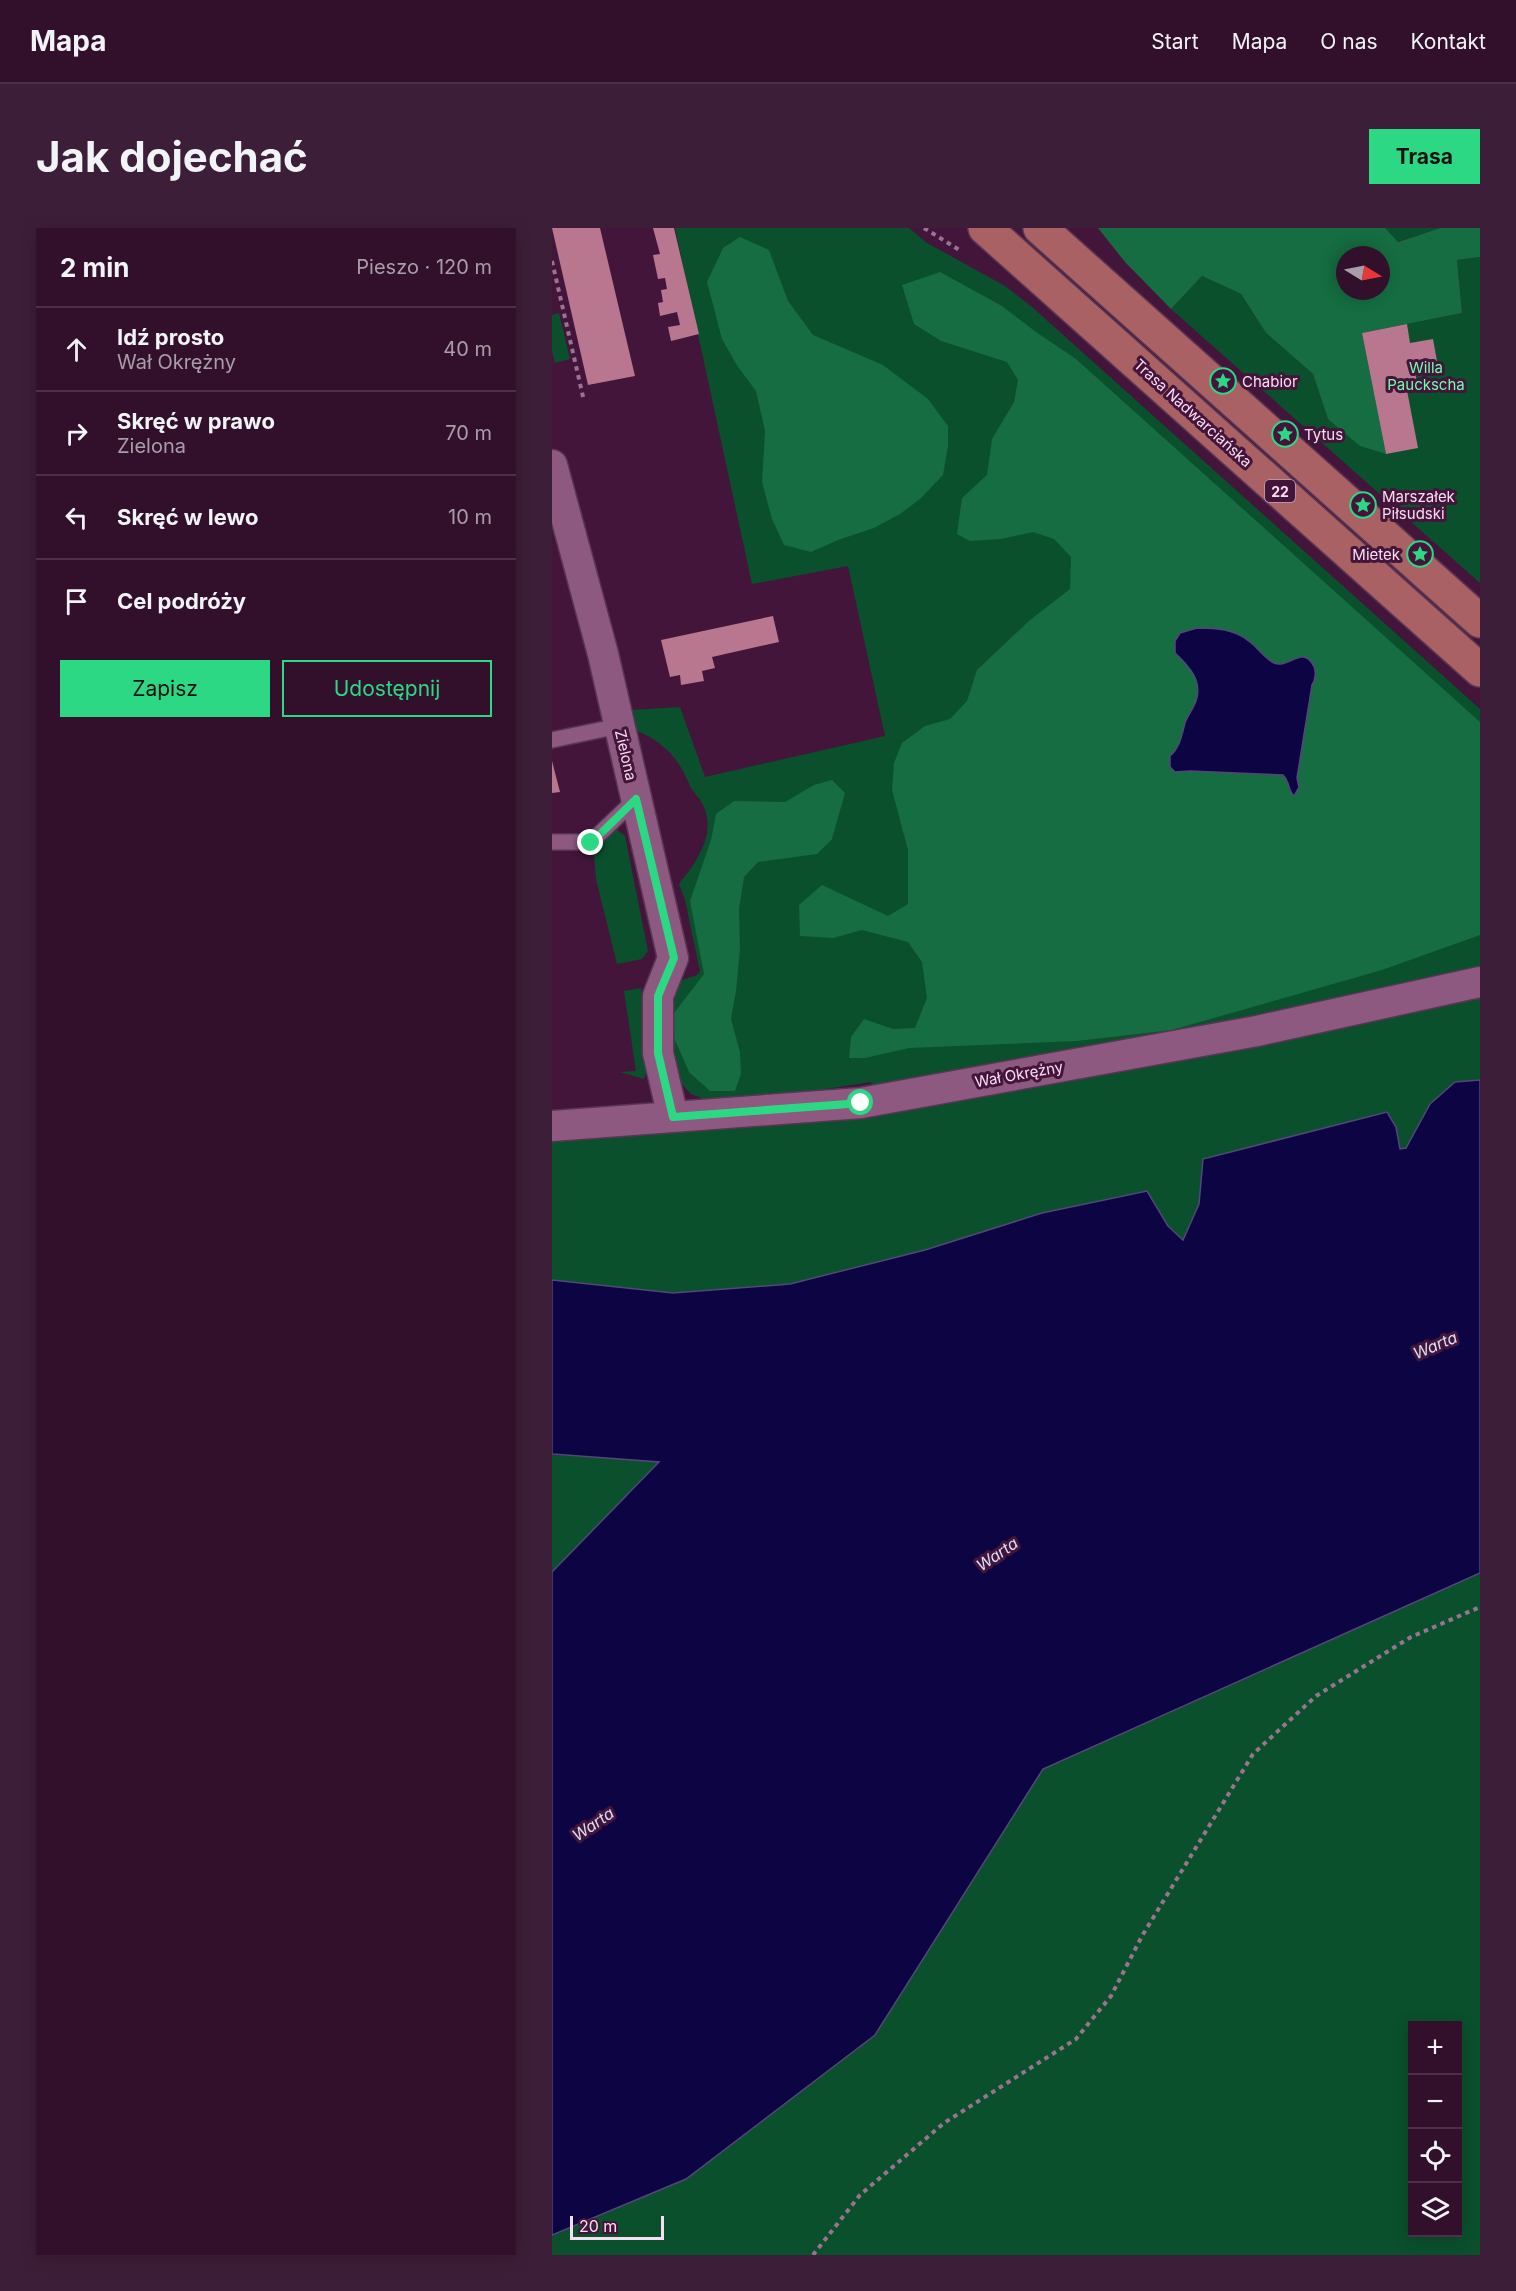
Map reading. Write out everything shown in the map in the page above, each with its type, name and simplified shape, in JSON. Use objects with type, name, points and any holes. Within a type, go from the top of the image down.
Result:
[{"type":"main road","name":"Trasa Nadwarciańska","points":[[985,228],[1480,670]]},
{"type":"main road","name":"22","points":[[1040,228],[1060,239],[1104,285],[1480,621]]},
{"type":"street","name":"Zielona","points":[[553,471],[603,654],[674,958],[658,996],[658,1053],[673,1117]]},
{"type":"street","name":"Wał Okrężny","points":[[552,1126],[882,1100],[1257,1031],[1480,982]]},
{"type":"lane","points":[[552,740],[619,726]]},
{"type":"lane","points":[[552,842],[591,843],[636,799]]},
{"type":"path","points":[[552,261],[584,400]]},
{"type":"path","points":[[813,2255],[860,2195],[944,2123],[1076,2039],[1111,1996],[1142,1936],[1252,1754],[1316,1696],[1411,1637],[1480,1607]]},
{"type":"green space","points":[[675,228],[909,228],[927,243],[1005,286],[1032,307],[1480,709],[1480,1080],[1454,1082],[1430,1104],[1407,1148],[1400,1149],[1396,1127],[1203,1159],[1199,1204],[1183,1240],[1168,1226],[1146,1191],[1042,1213],[925,1250],[790,1284],[673,1293],[552,1280],[552,1141],[680,1127],[892,1098],[870,1082],[733,1104],[706,1100],[691,1094],[679,1081],[660,1032],[679,981],[697,975],[700,971],[685,900],[679,884],[698,857],[708,827],[702,803],[681,767],[661,745],[634,730],[631,710],[680,707],[705,777],[885,736],[848,566],[752,584]]},
{"type":"green space","points":[[1098,228],[1385,228],[1398,242],[1440,228],[1480,228],[1480,257],[1457,260],[1462,313],[1362,333],[1386,454],[1360,446],[1328,419],[1313,374],[1266,333],[1241,294],[1202,276],[1171,309],[1125,262]]},
{"type":"green space","points":[[1385,228],[1440,228],[1397,242]]},
{"type":"green space","points":[[740,237],[769,250],[788,301],[813,335],[883,365],[928,399],[948,426],[948,446],[943,475],[920,499],[900,514],[874,528],[811,552],[784,545],[772,519],[762,482],[765,431],[756,391],[738,367],[722,339],[707,282],[723,248]]},
{"type":"green space","name":"Willa Pauckscha","points":[[1480,257],[1480,583],[1171,309],[1202,276],[1241,294],[1266,333],[1313,374],[1328,419],[1385,454],[1362,333],[1462,313],[1457,260]]},
{"type":"green space","points":[[940,272],[1002,306],[1076,359],[1480,722],[1480,935],[1382,970],[1172,1030],[1077,1041],[909,1048],[865,1058],[849,1058],[851,1037],[864,1019],[893,1029],[915,1028],[927,998],[922,962],[908,942],[862,930],[833,938],[800,936],[799,905],[822,885],[888,916],[908,904],[908,850],[892,790],[894,763],[902,743],[925,726],[950,719],[967,701],[977,670],[1030,620],[1070,589],[1071,557],[1054,539],[1033,532],[1001,539],[970,541],[957,534],[962,498],[987,475],[992,439],[1014,402],[1018,380],[1007,362],[941,341],[914,324],[902,285]]},
{"type":"green space","points":[[559,313],[570,359],[555,363],[552,351],[552,315]]},
{"type":"green space","points":[[832,780],[845,793],[832,839],[817,854],[758,862],[744,877],[739,909],[740,949],[731,1019],[740,1052],[741,1074],[735,1091],[710,1091],[689,1072],[671,1031],[671,1017],[704,974],[690,901],[711,840],[716,814],[734,801],[785,802],[814,785]]},
{"type":"green space","points":[[615,828],[625,836],[648,951],[642,959],[617,964],[596,879],[593,844],[606,840],[606,829]]},
{"type":"green space","points":[[641,988],[648,1066],[644,1079],[620,1072],[636,1071],[624,991]]},
{"type":"green space","points":[[552,1455],[660,1461],[552,1572]]},
{"type":"green space","points":[[1480,1573],[1480,2255],[552,2255],[552,2235],[686,2179],[875,2035],[1043,1769]]},
{"type":"water","points":[[1197,628],[1218,629],[1238,634],[1274,663],[1284,663],[1303,657],[1313,665],[1315,674],[1297,778],[1299,787],[1294,796],[1283,775],[1175,772],[1170,767],[1170,756],[1178,745],[1198,694],[1193,674],[1175,653],[1175,641],[1180,633]]},
{"type":"water","name":"Warta","points":[[1480,1080],[1480,1573],[1043,1769],[875,2035],[686,2179],[552,2235],[552,1572],[659,1462],[552,1454],[552,1280],[673,1293],[790,1284],[925,1250],[1042,1213],[1147,1191],[1168,1226],[1183,1240],[1199,1204],[1203,1159],[1387,1112],[1396,1127],[1400,1149],[1406,1148],[1430,1104],[1455,1082]]},
{"type":"building","points":[[552,228],[600,228],[635,376],[588,385]]},
{"type":"building","points":[[653,228],[674,228],[699,334],[671,341],[668,327],[680,325],[677,312],[660,316],[658,303],[663,302],[661,290],[667,289],[665,278],[658,279],[653,255],[660,254]]},
{"type":"building","points":[[1407,324],[1410,343],[1433,339],[1437,361],[1414,365],[1417,383],[1406,385],[1418,448],[1386,454],[1362,333]]},
{"type":"building","points":[[773,616],[779,642],[712,657],[715,668],[702,671],[704,681],[681,685],[680,675],[670,677],[661,640]]},
{"type":"building","points":[[552,761],[560,792],[552,793]]},
{"type":"place","name":"Chabior","points":[[1223,381]]},
{"type":"place","name":"Tytus","points":[[1285,434]]},
{"type":"place","name":"Marszałek Piłsudski","points":[[1363,505]]},
{"type":"place","name":"Mietek","points":[[1420,554]]},
{"type":"route","points":[[591,843],[636,799],[674,958],[658,996],[658,1053],[673,1117],[861,1103]]}]
